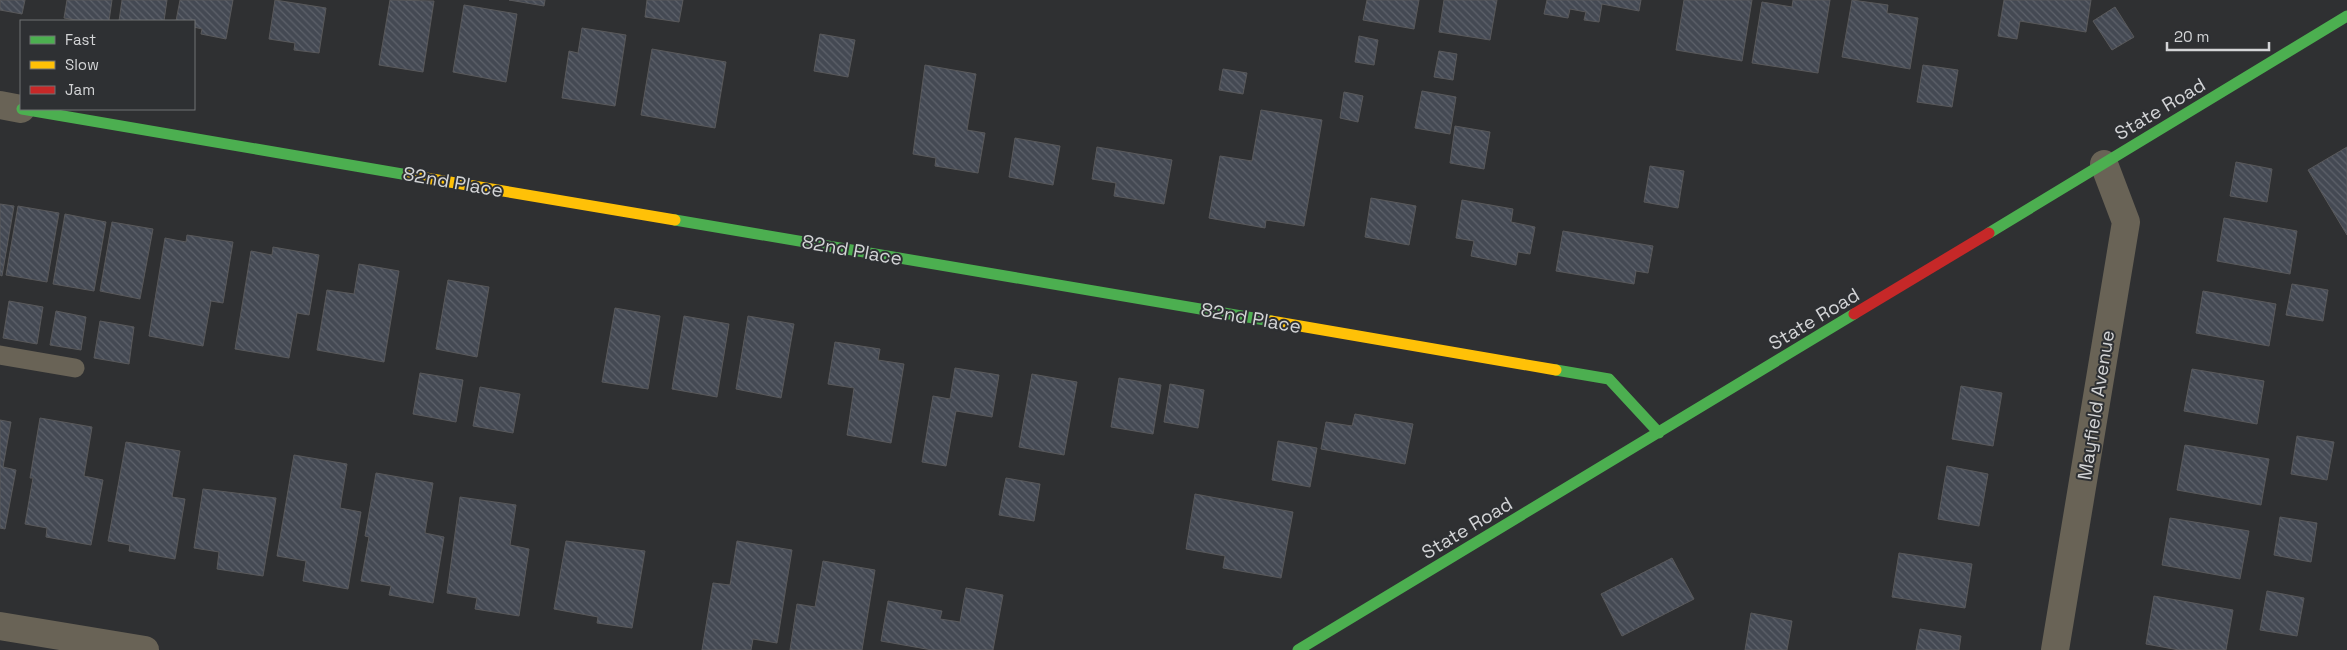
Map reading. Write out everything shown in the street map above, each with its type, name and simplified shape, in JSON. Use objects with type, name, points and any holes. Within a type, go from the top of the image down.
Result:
[{"type":"street","name":"State Road","points":[[1298,650],[1659,434],[2347,16]]},
{"type":"street","name":"82nd Place","points":[[0,105],[20,109]]},
{"type":"street","name":"82nd Place","points":[[28,110],[1610,379],[1659,434]]},
{"type":"street","name":"Mayfield Avenue","points":[[2055,650],[2126,222],[2104,164]]},
{"type":"street","points":[[0,626],[145,650]]},
{"type":"lane","points":[[0,355],[75,368]]},
{"type":"building","points":[[0,0],[25,0],[22,14],[0,10]]},
{"type":"building","points":[[67,0],[112,0],[109,20],[64,18]]},
{"type":"building","points":[[122,0],[167,0],[164,20],[119,20]]},
{"type":"building","points":[[180,0],[233,0],[226,39],[201,34],[202,29],[195,27],[195,20],[176,20]]},
{"type":"building","points":[[275,0],[326,8],[319,53],[294,50],[295,43],[269,39]]},
{"type":"building","points":[[390,0],[434,1],[423,72],[379,65]]},
{"type":"building","points":[[509,0],[545,0],[544,6]]},
{"type":"building","points":[[647,0],[683,0],[679,22],[645,17]]},
{"type":"building","points":[[1367,0],[1419,0],[1414,29],[1363,20]]},
{"type":"building","points":[[1444,0],[1497,0],[1490,40],[1439,32]]},
{"type":"building","points":[[1547,0],[1641,0],[1639,11],[1602,4],[1599,22],[1584,20],[1586,12],[1570,9],[1568,18],[1544,14]]},
{"type":"building","points":[[1684,0],[1752,0],[1742,61],[1676,50]]},
{"type":"building","points":[[1793,0],[1830,0],[1818,73],[1752,63],[1762,2],[1792,7]]},
{"type":"building","points":[[1852,0],[1888,5],[1887,13],[1918,18],[1910,69],[1842,57]]},
{"type":"building","points":[[2004,0],[2091,0],[2086,32],[2020,21],[2017,39],[1998,36]]},
{"type":"building","points":[[464,5],[517,14],[506,82],[453,72]]},
{"type":"building","points":[[2115,7],[2134,37],[2112,50],[2093,21]]},
{"type":"building","points":[[582,28],[626,35],[615,106],[562,98],[569,51],[578,53]]},
{"type":"building","points":[[820,34],[855,40],[848,77],[814,71]]},
{"type":"building","points":[[1359,36],[1378,40],[1374,65],[1355,62]]},
{"type":"building","points":[[652,49],[726,62],[715,128],[641,115]]},
{"type":"building","points":[[1439,51],[1457,54],[1453,80],[1434,77]]},
{"type":"building","points":[[925,65],[976,74],[967,130],[985,133],[978,173],[935,166],[936,158],[913,154]]},
{"type":"building","points":[[1923,65],[1958,70],[1952,107],[1917,102]]},
{"type":"building","points":[[1223,69],[1247,73],[1243,94],[1219,90]]},
{"type":"building","points":[[1422,91],[1456,97],[1450,134],[1415,128]]},
{"type":"building","points":[[1344,92],[1363,96],[1358,122],[1340,118]]},
{"type":"building","points":[[1261,110],[1322,120],[1304,226],[1266,220],[1265,228],[1209,218],[1220,156],[1252,161]]},
{"type":"building","points":[[1455,126],[1490,132],[1484,169],[1450,163]]},
{"type":"building","points":[[1015,138],[1060,146],[1053,185],[1009,177]]},
{"type":"building","points":[[1097,147],[1172,160],[1164,204],[1114,196],[1116,183],[1092,179]]},
{"type":"building","points":[[2347,147],[2347,235],[2308,170]]},
{"type":"building","points":[[2236,162],[2272,169],[2267,202],[2230,196]]},
{"type":"building","points":[[1650,166],[1684,171],[1678,208],[1644,202]]},
{"type":"building","points":[[1371,198],[1416,206],[1409,245],[1365,237]]},
{"type":"building","points":[[1462,200],[1513,209],[1511,222],[1535,227],[1530,254],[1518,252],[1516,265],[1471,256],[1474,241],[1456,238]]},
{"type":"building","points":[[0,204],[14,206],[2,276],[0,275]]},
{"type":"building","points":[[18,206],[59,213],[47,282],[6,275]]},
{"type":"building","points":[[65,214],[106,222],[94,291],[53,284]]},
{"type":"building","points":[[2224,218],[2297,231],[2290,274],[2217,261]]},
{"type":"building","points":[[112,222],[153,229],[140,299],[100,291]]},
{"type":"building","points":[[1563,231],[1653,246],[1648,273],[1636,271],[1634,284],[1556,271]]},
{"type":"building","points":[[187,235],[233,242],[223,303],[211,301],[203,346],[149,336],[165,238],[186,242]]},
{"type":"building","points":[[273,247],[319,255],[309,315],[297,313],[289,358],[235,349],[251,251],[272,255]]},
{"type":"building","points":[[359,264],[399,271],[384,362],[317,350],[327,290],[354,294]]},
{"type":"building","points":[[448,280],[489,287],[477,357],[436,349]]},
{"type":"building","points":[[2292,284],[2328,290],[2323,321],[2286,315]]},
{"type":"building","points":[[2203,291],[2276,304],[2269,346],[2196,333]]},
{"type":"building","points":[[9,301],[43,307],[37,344],[3,338]]},
{"type":"building","points":[[615,308],[660,316],[648,389],[602,382]]},
{"type":"building","points":[[56,311],[86,317],[81,350],[50,345]]},
{"type":"building","points":[[684,316],[729,324],[717,397],[672,389]]},
{"type":"building","points":[[748,316],[794,324],[781,398],[736,389]]},
{"type":"building","points":[[100,321],[134,327],[129,364],[94,358]]},
{"type":"building","points":[[835,342],[880,349],[878,360],[904,364],[891,443],[847,435],[854,388],[828,384]]},
{"type":"building","points":[[955,368],[999,375],[992,417],[956,411],[946,466],[922,462],[933,396],[950,399]]},
{"type":"building","points":[[2192,369],[2264,381],[2257,424],[2184,411]]},
{"type":"building","points":[[420,373],[463,380],[456,422],[413,414]]},
{"type":"building","points":[[1032,374],[1077,382],[1064,455],[1019,447]]},
{"type":"building","points":[[1119,378],[1161,385],[1153,434],[1111,427]]},
{"type":"building","points":[[1170,384],[1204,390],[1198,428],[1164,422]]},
{"type":"building","points":[[1961,386],[2002,393],[1993,446],[1952,439]]},
{"type":"building","points":[[480,387],[520,394],[513,433],[473,426]]},
{"type":"building","points":[[1355,414],[1413,424],[1405,464],[1321,449],[1326,422],[1352,426]]},
{"type":"building","points":[[40,418],[92,427],[84,476],[103,480],[91,545],[46,537],[47,528],[25,524]]},
{"type":"building","points":[[0,420],[11,422],[3,467],[16,470],[5,529],[0,528]]},
{"type":"building","points":[[2297,436],[2334,442],[2327,480],[2291,474]]},
{"type":"building","points":[[1278,441],[1317,448],[1310,487],[1272,480]]},
{"type":"building","points":[[126,442],[180,451],[172,497],[185,499],[175,559],[129,551],[130,545],[108,541]]},
{"type":"building","points":[[2185,445],[2269,459],[2261,505],[2177,490]]},
{"type":"building","points":[[294,455],[347,464],[340,508],[361,512],[348,589],[303,581],[306,561],[277,556]]},
{"type":"building","points":[[1947,466],[1988,474],[1979,526],[1938,519]]},
{"type":"building","points":[[376,473],[433,483],[425,533],[444,537],[433,603],[389,595],[391,586],[361,581],[369,537],[365,536]]},
{"type":"building","points":[[1006,478],[1040,484],[1034,521],[999,515]]},
{"type":"building","points":[[203,489],[276,498],[263,576],[217,569],[219,552],[194,548]]},
{"type":"building","points":[[1195,494],[1293,512],[1281,578],[1223,568],[1225,556],[1186,549]]},
{"type":"building","points":[[460,497],[516,505],[510,545],[529,549],[519,616],[475,609],[477,598],[447,593]]},
{"type":"building","points":[[2280,517],[2317,523],[2311,562],[2274,555]]},
{"type":"building","points":[[2170,518],[2249,531],[2240,579],[2162,565]]},
{"type":"building","points":[[566,541],[645,551],[632,628],[597,623],[598,617],[554,609]]},
{"type":"building","points":[[737,541],[792,550],[777,643],[753,639],[751,650],[702,650],[713,583],[730,585]]},
{"type":"building","points":[[1899,553],[1972,564],[1965,608],[1892,597]]},
{"type":"building","points":[[1672,558],[1694,599],[1622,636],[1601,594]]},
{"type":"building","points":[[823,561],[875,570],[862,650],[790,650],[797,604],[815,607]]},
{"type":"building","points":[[966,588],[1003,595],[993,650],[932,650],[881,641],[888,601],[942,611],[940,619],[960,622]]},
{"type":"building","points":[[2267,591],[2304,598],[2297,636],[2260,630]]},
{"type":"building","points":[[2154,596],[2233,610],[2226,650],[2179,650],[2146,644]]},
{"type":"building","points":[[1751,613],[1792,621],[1787,650],[1745,650]]},
{"type":"building","points":[[1920,629],[1961,636],[1959,650],[1916,650]]},
{"type":"traffic: fast","points":[[1989,233],[2347,16]]},
{"type":"traffic: fast","points":[[28,110],[408,175]]},
{"type":"traffic: fast","points":[[675,220],[1271,321]]},
{"type":"traffic: fast","points":[[1298,650],[1854,314]]},
{"type":"traffic: fast","points":[[1556,370],[1609,379],[1659,433]]},
{"type":"traffic: slow","points":[[408,175],[675,220]]},
{"type":"traffic: slow","points":[[1271,321],[1556,370]]},
{"type":"traffic: jam","points":[[1854,314],[1989,233]]}]
